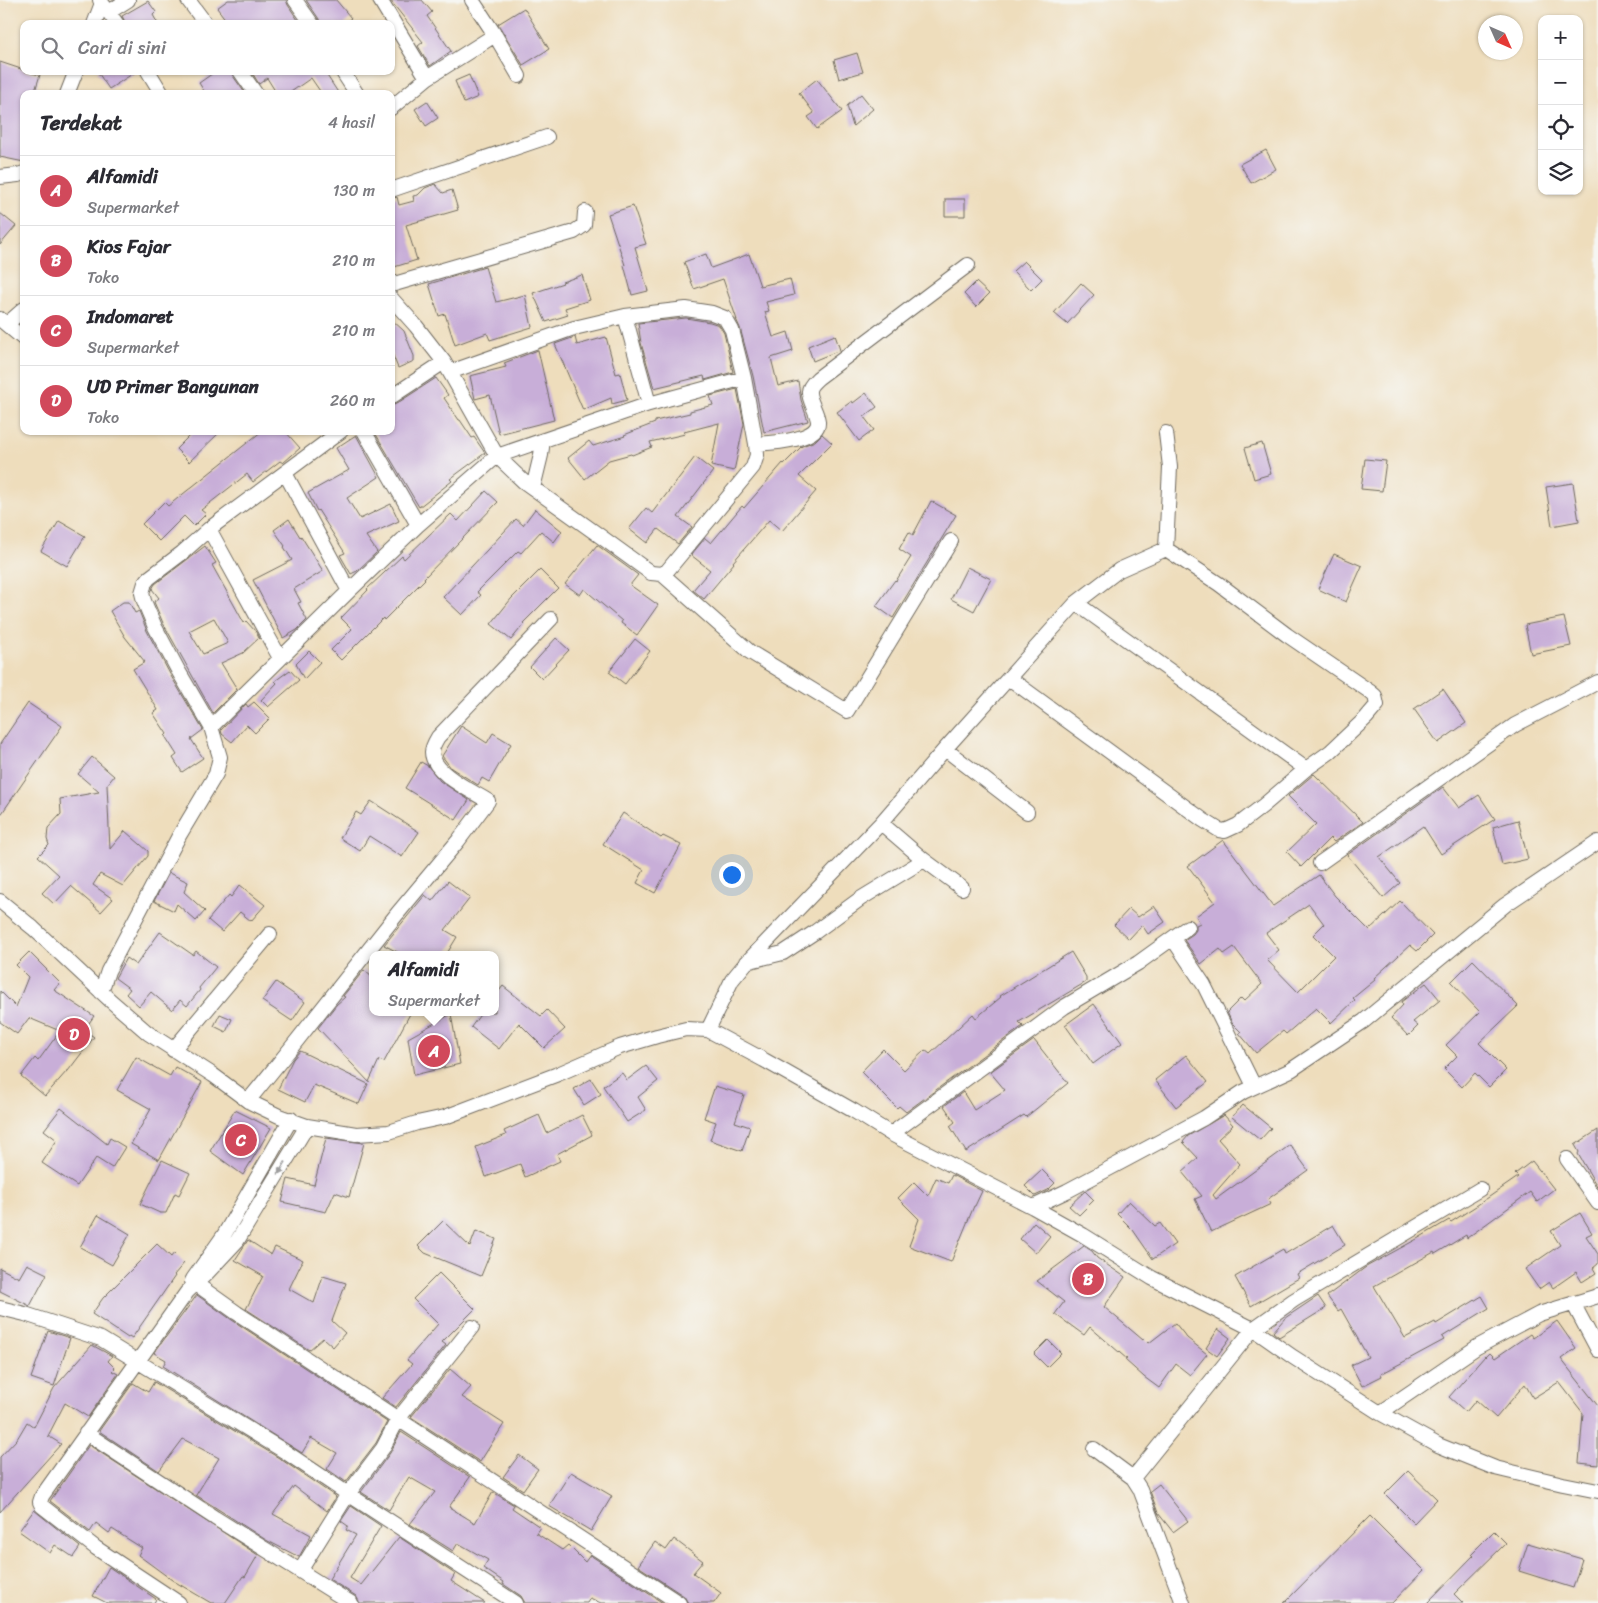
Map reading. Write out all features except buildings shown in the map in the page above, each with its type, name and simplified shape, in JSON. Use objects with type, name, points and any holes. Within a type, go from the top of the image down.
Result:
[{"type":"street","points":[[104,5],[128,0]]},
{"type":"street","points":[[188,0],[203,20]]},
{"type":"street","points":[[295,0],[309,20]]},
{"type":"street","points":[[380,0],[392,20]]},
{"type":"street","points":[[472,0],[496,35],[519,76]]},
{"type":"street","points":[[96,20],[104,5]]},
{"type":"street","points":[[104,5],[114,20]]},
{"type":"street","points":[[395,25],[427,78]]},
{"type":"street","points":[[395,105],[427,78],[496,35]]},
{"type":"street","points":[[69,90],[74,75]]},
{"type":"street","points":[[150,75],[160,90]]},
{"type":"street","points":[[243,75],[253,90]]},
{"type":"street","points":[[344,75],[354,90]]},
{"type":"street","points":[[395,189],[548,137]]},
{"type":"street","points":[[0,177],[20,174]]},
{"type":"street","points":[[395,285],[574,232],[584,224],[585,212]]},
{"type":"street","points":[[756,444],[780,442],[807,435],[817,429],[818,421],[809,391],[811,385],[968,265]]},
{"type":"street","points":[[395,302],[416,326],[447,367],[497,456],[508,468],[650,573],[662,574],[667,571],[754,467],[757,454],[744,378],[732,330],[721,315],[686,309],[625,316],[574,328],[447,367],[395,395]]},
{"type":"street","points":[[20,311],[3,322],[20,336]]},
{"type":"street","points":[[625,316],[649,404]]},
{"type":"street","points":[[211,727],[348,591],[418,525],[497,456],[649,404],[744,378]]},
{"type":"street","points":[[1166,433],[1169,449],[1170,480],[1166,549]]},
{"type":"street","points":[[101,992],[108,971],[179,836],[216,774],[220,757],[211,727],[155,626],[144,601],[142,593],[145,584],[209,529],[336,435]]},
{"type":"street","points":[[366,435],[418,525]]},
{"type":"street","points":[[534,488],[543,440]]},
{"type":"street","points":[[285,473],[348,591]]},
{"type":"street","points":[[209,529],[280,658]]},
{"type":"street","points":[[662,574],[750,652],[847,711],[951,541]]},
{"type":"street","points":[[708,1030],[732,980],[746,963],[881,823],[944,749],[1076,603],[1119,570],[1166,549]]},
{"type":"street","points":[[1009,678],[1202,820],[1219,830],[1225,831],[1238,825],[1306,769],[1330,752],[1377,705],[1375,696],[1287,635],[1219,584],[1166,549]]},
{"type":"street","points":[[1076,603],[1306,769]]},
{"type":"street","points":[[248,1100],[292,1048],[397,914],[458,842],[488,801],[444,773],[437,766],[432,750],[438,737],[551,619]]},
{"type":"street","points":[[1320,864],[1515,725],[1598,682]]},
{"type":"street","points":[[944,749],[1027,812]]},
{"type":"street","points":[[881,823],[924,860],[962,888]]},
{"type":"street","points":[[1033,1207],[1067,1191],[1204,1118],[1254,1086],[1291,1070],[1364,1021],[1505,905],[1598,842]]},
{"type":"street","points":[[746,963],[783,953],[860,899],[924,860]]},
{"type":"street","points":[[0,901],[33,928],[148,1033],[248,1100],[279,1116],[307,1126],[356,1134],[388,1132],[445,1117],[558,1074],[620,1047],[686,1029],[708,1030],[891,1134],[1033,1207],[1083,1235],[1152,1278],[1253,1328],[1293,1357],[1380,1413],[1438,1445],[1495,1468],[1598,1490]]},
{"type":"street","points":[[891,1134],[1064,1007],[1138,963],[1188,928]]},
{"type":"street","points":[[173,1050],[270,934]]},
{"type":"street","points":[[1173,939],[1204,985],[1254,1086]]},
{"type":"street","points":[[230,1238],[236,1214],[291,1119]]},
{"type":"street","points":[[180,1603],[96,1548],[42,1506],[40,1502],[44,1491],[193,1284],[207,1273],[230,1238],[249,1221],[307,1126]]},
{"type":"street","points":[[1567,1159],[1598,1203]]},
{"type":"street","points":[[1133,1478],[1253,1328],[1294,1300],[1480,1189]]},
{"type":"street","points":[[236,1214],[249,1221]]},
{"type":"street","points":[[193,1284],[679,1603]]},
{"type":"street","points":[[1380,1413],[1477,1347],[1539,1314],[1598,1296]]},
{"type":"street","points":[[1573,1303],[1598,1350]]},
{"type":"street","points":[[0,1308],[25,1314],[98,1338],[284,1451],[516,1603]]},
{"type":"street","points":[[300,1571],[348,1494],[383,1448],[398,1419],[472,1327]]},
{"type":"street","points":[[86,1433],[351,1603]]},
{"type":"street","points":[[1094,1450],[1133,1478],[1140,1489],[1183,1603]]},
{"type":"place","name":"UD Primer Bangunan","points":[[74,1034]]},
{"type":"place","name":"Alfamidi","points":[[434,1051]]},
{"type":"place","name":"Indomaret","points":[[241,1140]]},
{"type":"place","name":"Kios Fajar","points":[[1088,1279]]}]
